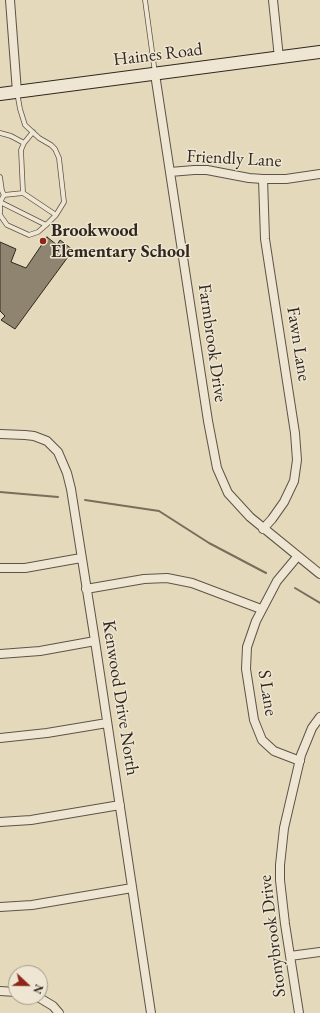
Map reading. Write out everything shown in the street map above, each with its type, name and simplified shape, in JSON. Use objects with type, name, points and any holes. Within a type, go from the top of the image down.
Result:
[{"type":"street","points":[[10,0],[17,92]]},
{"type":"street","points":[[273,0],[279,58]]},
{"type":"street","name":"Haines Road","points":[[0,94],[320,52]]},
{"type":"street","name":"Farmbrook Drive","points":[[155,74],[216,468],[221,480],[233,499],[250,517],[297,557],[320,574]]},
{"type":"street","name":"Friendly Lane","points":[[170,172],[207,170],[249,178],[263,179],[286,179],[320,174]]},
{"type":"street","name":"Fawn Lane","points":[[263,179],[266,239],[296,433],[297,460],[294,481],[284,502],[263,529]]},
{"type":"street","name":"Kenwood Drive North","points":[[0,434],[34,436],[46,441],[58,452],[67,473],[71,489],[95,641],[151,1013]]},
{"type":"street","name":"S Lane","points":[[297,557],[277,581],[261,609],[250,635],[246,659],[248,687],[254,720],[258,732],[268,746],[282,755],[300,761]]},
{"type":"street","points":[[0,568],[25,568],[81,558]]},
{"type":"street","points":[[86,589],[144,579],[167,578],[192,583],[261,609]]},
{"type":"street","points":[[0,654],[40,651],[95,641]]},
{"type":"street","name":"Stonybrook Drive","points":[[299,1013],[282,899],[280,865],[284,828],[300,761],[306,740],[320,717]]},
{"type":"street","points":[[0,738],[46,734],[107,723]]},
{"type":"street","points":[[0,822],[31,820],[120,805]]},
{"type":"street","points":[[0,907],[32,905],[132,888]]},
{"type":"street","points":[[290,956],[320,952]]},
{"type":"street","points":[[48,1003],[59,1013]]},
{"type":"lane","points":[[145,0],[155,74]]},
{"type":"lane","points":[[17,92],[20,109],[26,125],[55,149],[59,158],[64,202],[56,215],[46,225],[38,232],[29,235],[7,225],[0,214],[0,202],[4,196],[23,193],[56,215]]},
{"type":"lane","points":[[23,193],[21,150],[24,143],[33,132]]},
{"type":"lane","points":[[0,133],[11,136],[24,143]]},
{"type":"lane","points":[[0,177],[4,196]]},
{"type":"lane","points":[[0,202],[46,225]]},
{"type":"building","name":"Brookwood Elementary School","points":[[47,237],[57,245],[60,240],[73,250],[15,329],[1,320],[5,316],[0,311],[0,242],[16,249],[11,262],[26,268]]},
{"type":"waterway","points":[[0,492],[58,497]]},
{"type":"waterway","points":[[85,500],[159,511],[209,543],[266,573]]},
{"type":"waterway","points":[[295,588],[320,603]]},
{"type":"place","name":"Brookwood Elementary School","points":[[43,241]]}]
